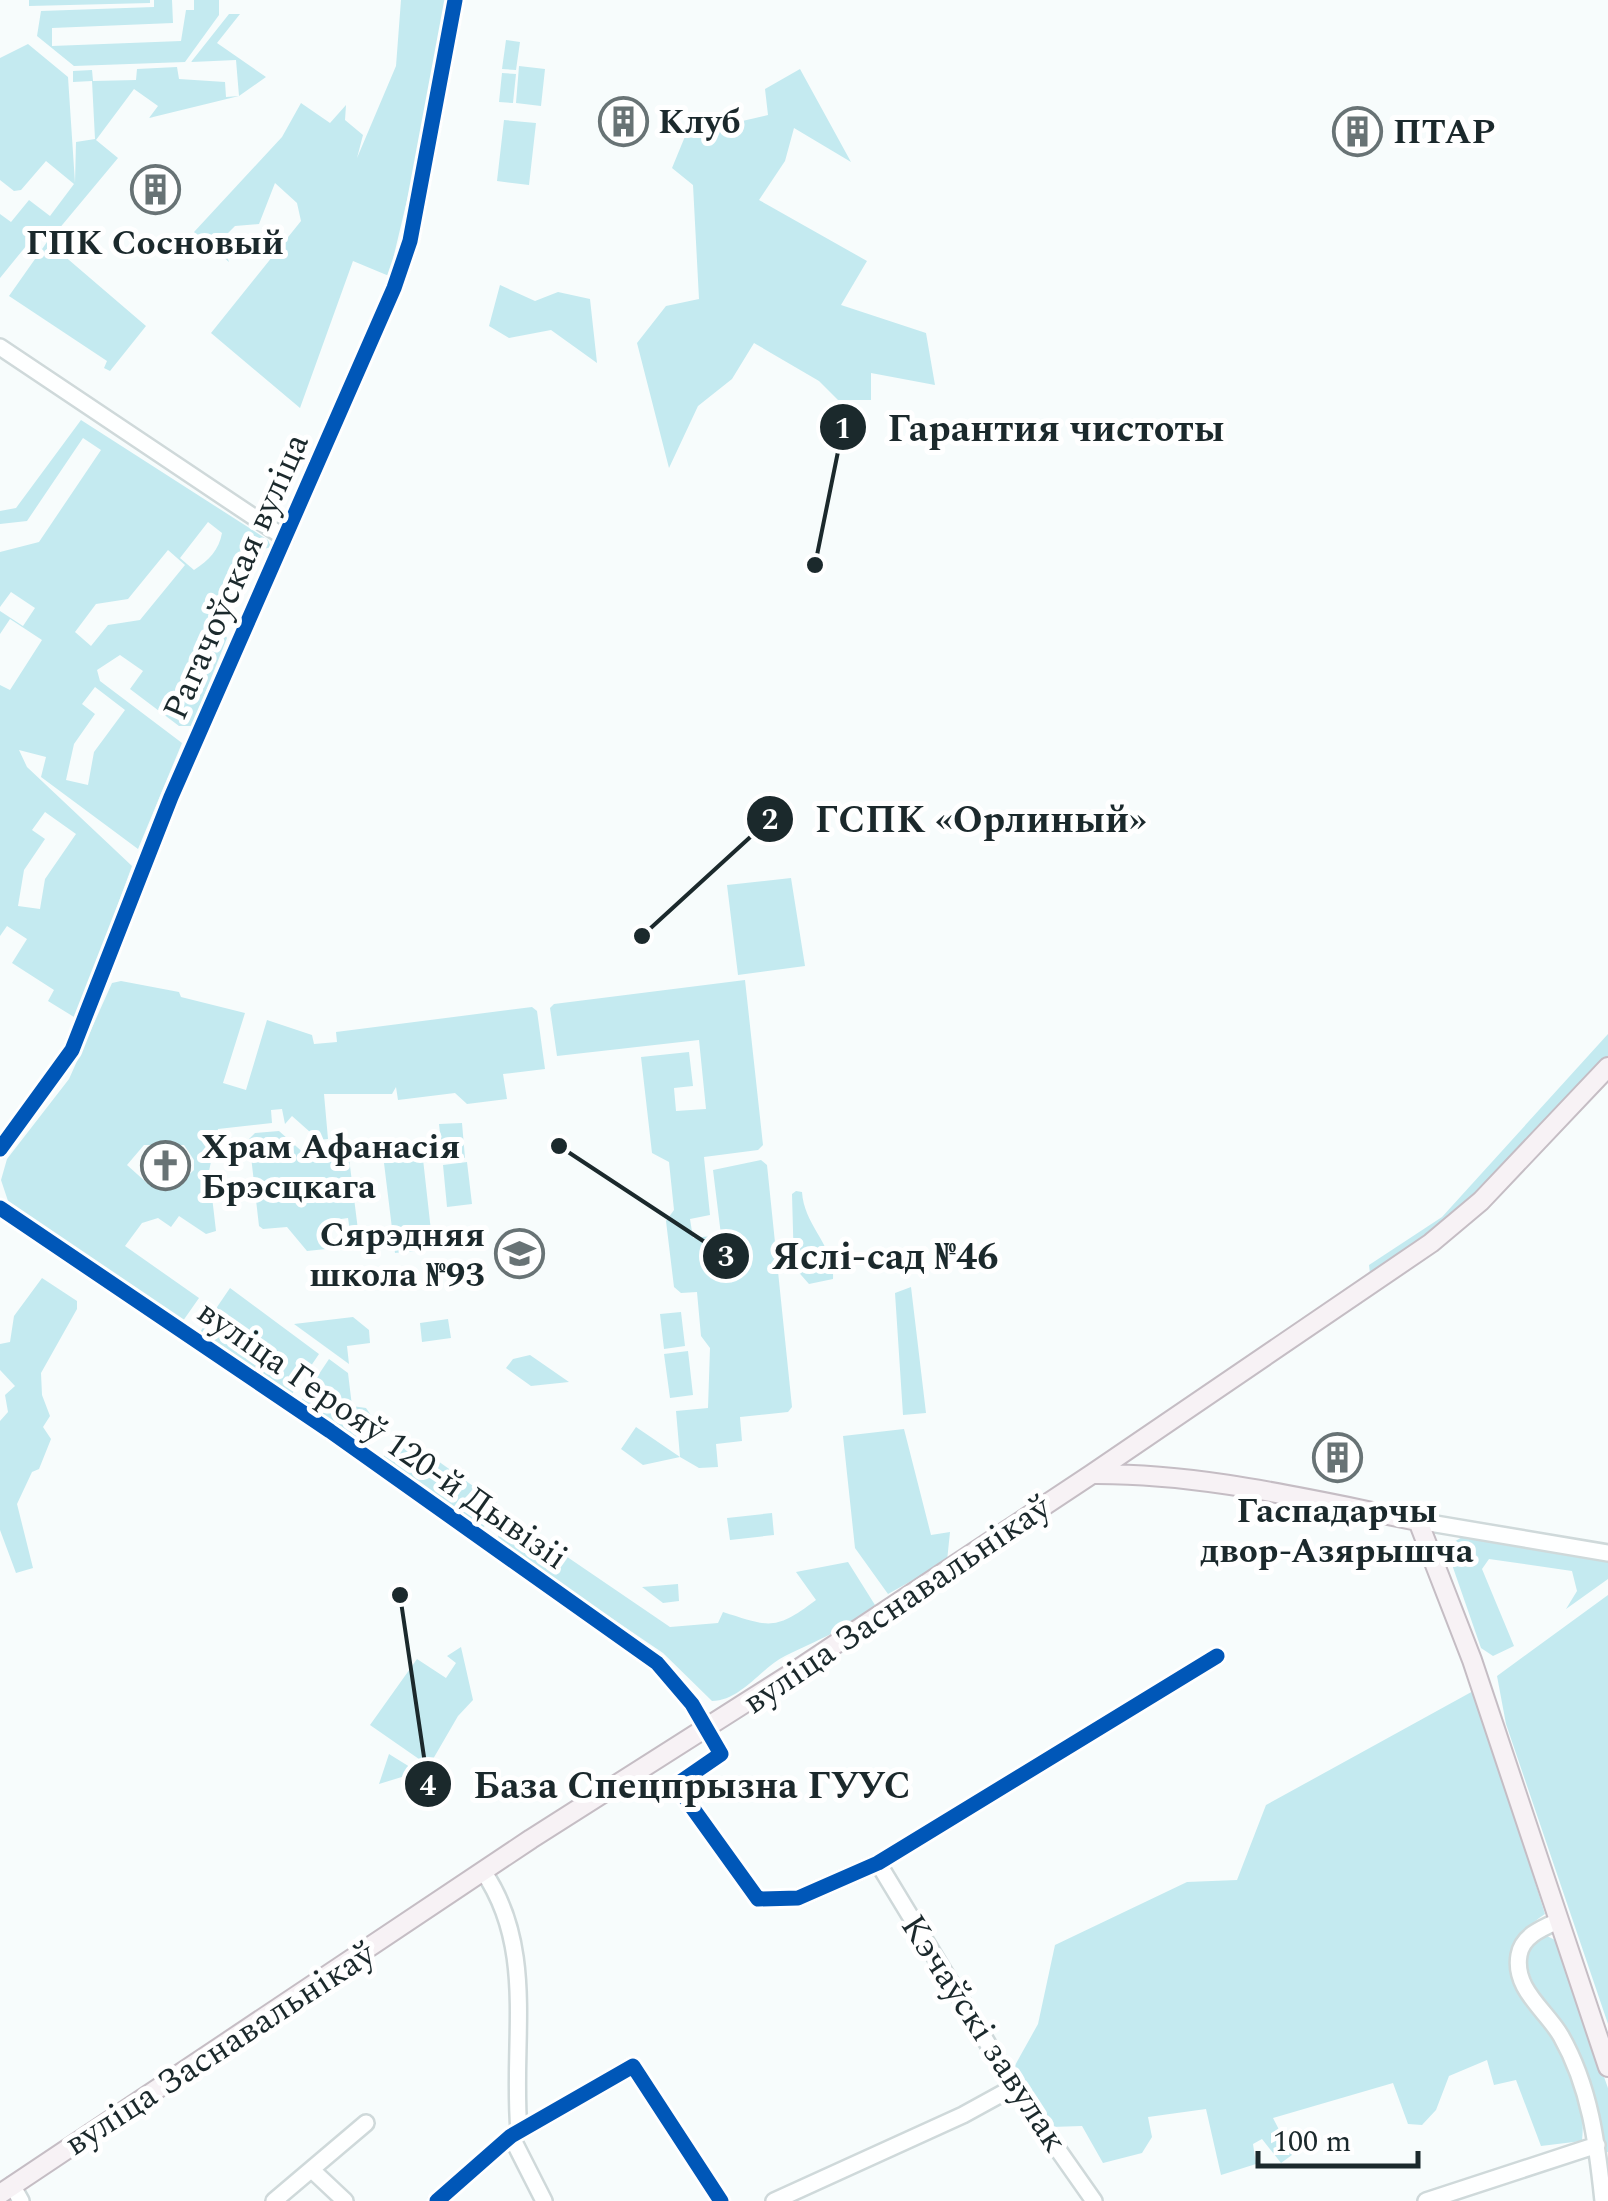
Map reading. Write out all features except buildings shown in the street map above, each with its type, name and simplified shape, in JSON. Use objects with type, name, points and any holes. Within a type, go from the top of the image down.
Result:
[{"type":"main road","name":"вуліца Заснавальнікаў","points":[[11,2193],[483,1870],[705,1730],[1431,1243],[1482,1201],[1608,1068]]},
{"type":"main road","points":[[1092,1474],[1137,1474],[1225,1483],[1418,1520],[1472,1660],[1608,2067]]},
{"type":"street","name":"Рагачоўская вуліца","points":[[0,1150],[72,1050],[166,810],[404,262],[455,0]]},
{"type":"street","points":[[0,346],[285,538]]},
{"type":"street","name":"вуліца Герояў 120-й Дывізіі","points":[[2,1207],[340,1438],[658,1664],[692,1704],[705,1730]]},
{"type":"street","points":[[1418,1520],[1608,1553]]},
{"type":"street","points":[[705,1730],[721,1754],[676,1784],[749,1892],[758,1898],[798,1898],[878,1864],[1217,1656]]},
{"type":"street","name":"Кэчаўскі завулак","points":[[878,1864],[1014,2087],[1094,2201]]},
{"type":"street","points":[[483,1870],[501,1897],[514,1943],[522,2009],[515,2134],[544,2201]]},
{"type":"street","points":[[1558,1921],[1528,1936],[1518,1952],[1519,1974],[1572,2058],[1597,2145],[1603,2201]]},
{"type":"street","points":[[437,2201],[515,2134],[582,2099],[633,2066],[721,2201]]},
{"type":"street","points":[[774,2201],[963,2115],[1014,2087]]},
{"type":"street","points":[[274,2201],[366,2123]]},
{"type":"street","points":[[1426,2201],[1597,2145]]},
{"type":"street","points":[[312,2170],[345,2201]]},
{"type":"shaded area","points":[[29,0],[150,0],[150,3],[29,6]]},
{"type":"shaded area","points":[[154,0],[172,0],[173,23],[52,28],[52,46],[181,41],[186,10],[194,10],[194,0],[219,0],[219,15],[185,62],[74,66],[37,36],[41,11],[154,7]]},
{"type":"shaded area","points":[[401,0],[447,0],[422,137],[389,276],[353,261],[300,408],[211,333],[301,221],[297,203],[275,183],[259,224],[235,226],[221,240],[229,262],[194,232],[282,137],[301,103],[330,123],[346,105],[345,120],[363,135],[357,158],[396,66]]},
{"type":"shaded area","points":[[229,14],[240,14],[217,43],[266,77],[239,96],[236,60],[191,62]]},
{"type":"shaded area","points":[[506,40],[520,42],[516,70],[502,69]]},
{"type":"shaded area","points":[[28,44],[68,77],[75,183],[76,142],[95,139],[92,81],[73,82],[73,71],[92,70],[93,81],[136,80],[137,69],[177,67],[179,79],[225,82],[226,97],[239,96],[149,118],[158,106],[134,89],[96,140],[118,158],[48,242],[146,326],[110,371],[104,368],[107,361],[9,296],[47,242],[35,235],[0,278],[0,214],[11,222],[29,200],[50,216],[74,184],[46,161],[21,190],[14,191],[0,180],[0,58]]},
{"type":"shaded area","points":[[519,66],[545,69],[541,106],[516,103]]},
{"type":"shaded area","points":[[800,69],[851,162],[794,128],[785,161],[759,200],[867,261],[841,305],[926,333],[935,385],[871,373],[871,400],[838,400],[819,381],[754,343],[732,379],[698,406],[669,468],[637,343],[666,306],[699,299],[693,185],[672,168],[686,134],[768,115],[765,89]]},
{"type":"shaded area","points":[[502,73],[516,74],[513,103],[499,102]]},
{"type":"shaded area","points":[[504,120],[536,123],[529,185],[497,181]]},
{"type":"shaded area","points":[[500,285],[535,301],[558,292],[590,299],[597,363],[551,330],[509,338],[489,326]]},
{"type":"shaded area","points":[[81,420],[268,540],[271,547],[257,551],[222,630],[227,638],[192,726],[179,726],[130,689],[143,671],[120,655],[97,670],[100,681],[182,743],[138,849],[41,777],[46,757],[19,750],[27,767],[132,866],[78,1017],[48,1001],[54,990],[12,963],[27,939],[7,926],[0,936],[0,685],[10,690],[42,640],[10,619],[0,634],[0,611],[23,626],[35,608],[11,592],[0,607],[0,552],[39,542],[101,450],[83,438],[27,521],[0,524],[0,511],[16,508]],"holes":[[[208,522],[222,533],[212,554],[194,570],[180,558]],[[168,550],[185,565],[140,620],[108,625],[91,646],[75,632],[96,604],[128,599]],[[95,687],[125,710],[94,752],[88,785],[66,780],[74,744],[95,714],[82,704]],[[45,812],[76,834],[45,879],[40,909],[18,906],[24,870],[45,839],[32,830]]]},
{"type":"shaded area","points":[[791,878],[805,966],[738,975],[727,885]]},
{"type":"shaded area","points":[[745,980],[763,1145],[758,1150],[704,1157],[710,1215],[690,1219],[693,1238],[721,1235],[713,1170],[761,1160],[767,1165],[792,1407],[788,1412],[740,1417],[742,1441],[716,1444],[718,1467],[699,1468],[680,1457],[676,1411],[708,1408],[710,1348],[701,1336],[697,1292],[681,1293],[674,1287],[666,1221],[674,1210],[669,1162],[652,1153],[641,1057],[689,1052],[693,1086],[674,1088],[676,1111],[706,1109],[699,1040],[557,1056],[550,1008],[554,1004]]},
{"type":"shaded area","points":[[121,981],[179,992],[181,997],[245,1013],[223,1083],[246,1090],[267,1020],[312,1035],[314,1044],[337,1042],[336,1032],[532,1007],[537,1011],[545,1069],[503,1074],[507,1099],[467,1104],[455,1093],[398,1100],[396,1087],[392,1094],[324,1094],[328,1139],[319,1140],[292,1116],[285,1124],[282,1109],[271,1110],[272,1123],[218,1129],[209,1171],[216,1231],[206,1234],[179,1216],[171,1227],[158,1218],[142,1223],[125,1246],[199,1298],[178,1328],[9,1204],[1,1180],[7,1159],[69,1079],[112,983]],"holes":[[[144,1145],[184,1145],[194,1160],[194,1170],[180,1183],[147,1183],[127,1165]]]},
{"type":"shaded area","points":[[1608,1034],[1608,1067],[1546,1135],[1371,1282],[1369,1265],[1442,1217]]},
{"type":"shaded area","points":[[462,1123],[465,1158],[443,1160],[439,1124]]},
{"type":"shaded area","points":[[279,1131],[306,1155],[348,1150],[359,1238],[352,1246],[348,1218],[327,1221],[326,1249],[307,1251],[287,1227],[259,1226],[249,1139],[255,1133]]},
{"type":"shaded area","points":[[423,1159],[433,1249],[395,1253],[384,1163]]},
{"type":"shaded area","points":[[467,1162],[472,1204],[447,1207],[443,1165]]},
{"type":"shaded area","points":[[802,1192],[808,1215],[829,1256],[833,1279],[809,1284],[794,1267],[792,1194]]},
{"type":"shaded area","points":[[42,1278],[77,1301],[77,1309],[41,1373],[42,1395],[50,1416],[43,1427],[51,1439],[39,1469],[32,1472],[17,1504],[33,1568],[16,1573],[0,1530],[0,1421],[8,1412],[5,1395],[15,1386],[0,1370],[0,1344],[10,1342],[14,1316]]},
{"type":"shaded area","points":[[911,1287],[926,1413],[903,1415],[895,1293]]},
{"type":"shaded area","points":[[230,1288],[319,1354],[290,1397],[198,1335]]},
{"type":"shaded area","points":[[681,1312],[685,1346],[664,1349],[660,1314]]},
{"type":"shaded area","points":[[353,1317],[369,1330],[370,1343],[347,1346],[349,1364],[294,1324]]},
{"type":"shaded area","points":[[448,1319],[451,1338],[422,1342],[420,1323]]},
{"type":"shaded area","points":[[688,1351],[693,1395],[670,1398],[664,1354]]},
{"type":"shaded area","points":[[530,1355],[569,1382],[531,1386],[506,1368],[513,1359]]},
{"type":"shaded area","points":[[329,1359],[348,1373],[352,1406],[366,1408],[379,1427],[369,1447],[299,1404]]},
{"type":"shaded area","points":[[636,1427],[680,1457],[643,1465],[621,1449]]},
{"type":"shaded area","points":[[904,1429],[931,1535],[950,1532],[947,1561],[888,1594],[855,1548],[843,1436]]},
{"type":"shaded area","points":[[395,1439],[407,1439],[497,1503],[492,1519],[478,1529],[383,1464],[383,1457]]},
{"type":"shaded area","points":[[772,1513],[774,1535],[730,1540],[727,1518]]},
{"type":"shaded area","points":[[513,1520],[670,1627],[718,1623],[723,1612],[762,1623],[781,1621],[816,1600],[796,1572],[848,1562],[875,1605],[843,1627],[776,1661],[732,1696],[712,1701],[663,1653],[499,1542],[498,1535],[507,1521]]},
{"type":"shaded area","points":[[1464,1536],[1608,1559],[1608,1579],[1566,1609],[1577,1591],[1572,1571],[1489,1559],[1482,1569],[1514,1646],[1493,1656],[1481,1648],[1449,1556],[1452,1543]]},
{"type":"shaded area","points":[[678,1584],[679,1601],[663,1603],[642,1587]]},
{"type":"shaded area","points":[[1608,1595],[1608,2024],[1506,1724],[1497,1676]]},
{"type":"shaded area","points":[[461,1647],[473,1700],[458,1716],[429,1766],[370,1725],[417,1659],[446,1678],[456,1663],[447,1656]]},
{"type":"shaded area","points":[[1475,1690],[1545,1914],[1522,1934],[1511,1970],[1520,1996],[1552,2035],[1567,2063],[1580,2101],[1582,2141],[1541,2146],[1516,2080],[1494,2085],[1487,2060],[1449,2076],[1436,2110],[1422,2125],[1408,2124],[1393,2083],[1273,2118],[1292,2155],[1281,2163],[1262,2139],[1253,2144],[1256,2164],[1221,2175],[1206,2109],[1148,2117],[1152,2137],[1142,2153],[1103,2163],[1082,2126],[1051,2127],[1013,2069],[1038,2024],[1055,1945],[1187,1882],[1237,1880],[1266,1805]]},
{"type":"shaded area","points":[[389,1754],[418,1772],[379,1784]]},
{"type":"shaded area","points":[[1547,1936],[1555,1940],[1608,2088],[1608,2152],[1602,2153],[1585,2067],[1531,1976],[1527,1958],[1532,1944]]},
{"type":"cycle path","points":[[0,1149],[72,1050],[171,797],[394,288],[410,241],[455,0]]},
{"type":"cycle path","points":[[0,1208],[330,1431],[657,1663],[692,1704],[721,1754],[676,1785],[758,1899],[798,1898],[878,1863],[1217,1656]]},
{"type":"cycle path","points":[[437,2201],[511,2136],[633,2066],[721,2201]]},
{"type":"place","name":"Клуб","points":[[623,121]]},
{"type":"place","name":"ПТАР","points":[[1358,131]]},
{"type":"place","name":"ГПК Сосновый","points":[[155,190]]},
{"type":"place","name":"Гарантия чистоты","points":[[815,565]]},
{"type":"place","name":"ГСПК «Орлиный»","points":[[642,936]]},
{"type":"place","name":"Яслі-сад №46","points":[[559,1146]]},
{"type":"place","name":"Храм Афанасія Брэсцкага","points":[[166,1166]]},
{"type":"place","name":"Сярэдняя школа №93","points":[[520,1254]]},
{"type":"place","name":"Гаспадарчы двор-Азярышча","points":[[1337,1458]]},
{"type":"place","name":"База Спецпрызна ГУУС","points":[[400,1595]]}]
